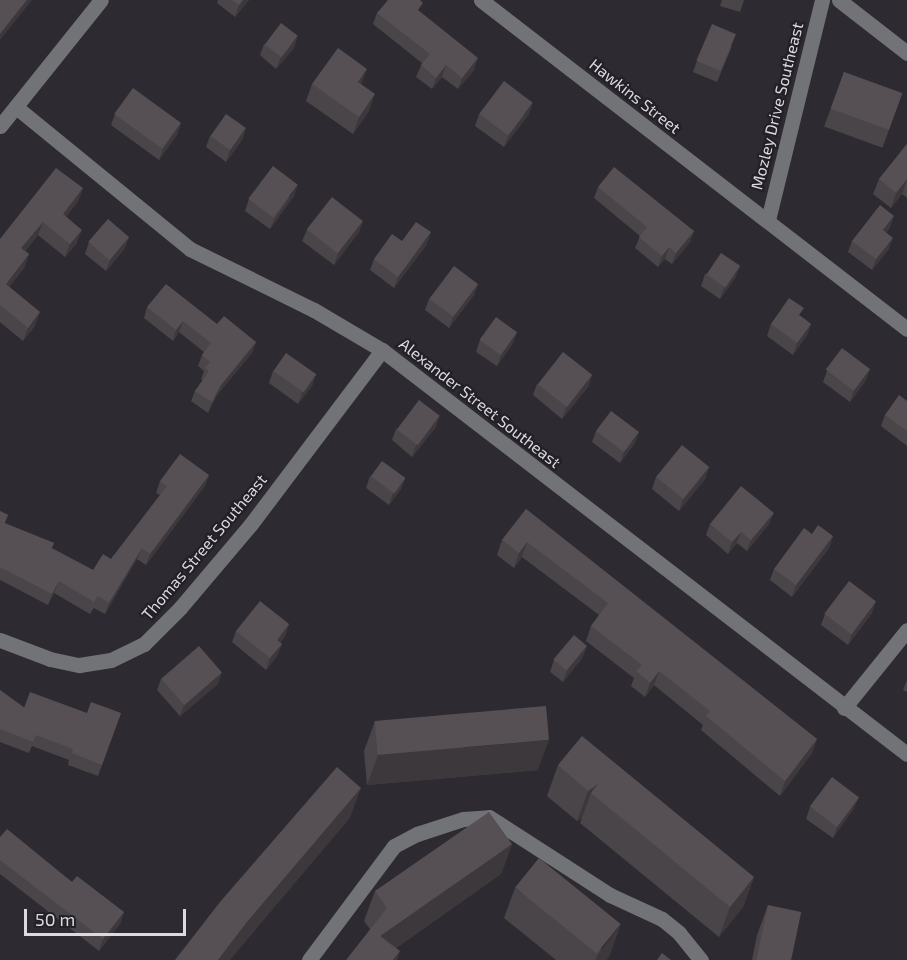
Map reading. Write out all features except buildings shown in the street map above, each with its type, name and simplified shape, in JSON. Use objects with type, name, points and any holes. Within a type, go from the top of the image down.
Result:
[{"type":"street","points":[[0,126],[101,0]]},
{"type":"street","name":"Hawkins Street","points":[[481,0],[907,329]]},
{"type":"street","name":"Mozley Drive Southeast","points":[[768,220],[822,0]]},
{"type":"street","points":[[839,0],[907,53]]},
{"type":"street","name":"Alexander Street Southeast","points":[[16,107],[190,249],[314,310],[382,350],[844,708],[907,754]]},
{"type":"street","name":"Thomas Street Southeast","points":[[0,639],[50,659],[79,665],[111,660],[144,644],[180,608],[251,524],[382,350]]},
{"type":"street","points":[[844,708],[907,630]]},
{"type":"street","points":[[309,960],[394,846],[417,834],[463,819],[489,817],[610,895],[662,919],[679,933],[701,960]]}]
